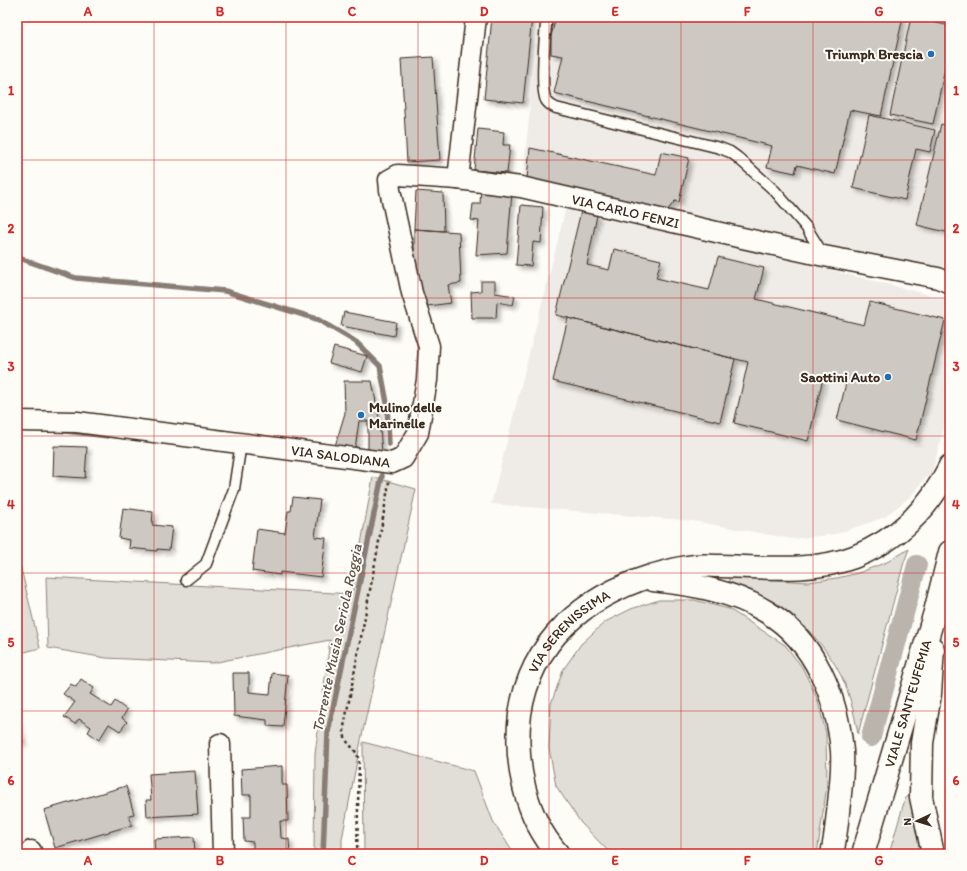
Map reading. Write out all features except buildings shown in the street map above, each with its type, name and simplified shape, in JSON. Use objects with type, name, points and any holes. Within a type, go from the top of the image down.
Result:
[{"type":"main road","name":"VIA SERENISSIMA","points":[[558,854],[549,843],[536,820],[528,799],[521,776],[518,752],[518,731],[527,688],[537,663],[559,631],[575,615],[591,603],[610,592],[642,579],[671,570],[695,566],[796,568],[825,565],[853,557],[879,545],[903,529],[923,509],[940,486],[950,466]]},
{"type":"main road","name":"VIALE SANT'EUFEMIA","points":[[862,854],[942,601],[950,552]]},
{"type":"main road","points":[[642,579],[676,582],[710,589],[742,600],[766,611],[788,628],[806,648],[821,671],[831,697],[838,724],[842,752],[842,780],[832,854]]},
{"type":"main road","points":[[933,854],[921,797],[922,744],[942,601]]},
{"type":"street","points":[[458,179],[476,17]]},
{"type":"street","name":"VIA SALODIANA","points":[[17,421],[77,422],[392,462],[403,458],[418,433],[427,380],[429,346],[412,293],[389,180],[398,175],[458,179]]},
{"type":"street","name":"VIA CARLO FENZI","points":[[458,179],[521,187],[824,256],[938,278],[950,283]]},
{"type":"street","points":[[220,744],[224,854]]},
{"type":"lane","points":[[547,17],[544,91],[545,99],[549,104],[556,108],[720,148],[730,152],[775,191],[806,227],[824,256]]},
{"type":"lane","points":[[186,580],[206,564],[234,489],[241,443]]},
{"type":"path","points":[[357,854],[359,761],[356,750],[347,743],[345,739],[344,727],[378,553],[392,462]]},
{"type":"shaded area","points":[[539,17],[950,17],[950,282],[522,187]]},
{"type":"shaded area","points":[[567,204],[950,300],[950,403],[931,477],[926,477],[911,496],[885,517],[836,534],[792,539],[693,521],[491,504]]},
{"type":"shaded area","points":[[373,477],[416,489],[361,740],[342,839],[342,854],[314,854],[315,754],[330,640],[212,663],[106,658],[48,648],[46,577],[352,594]]},
{"type":"shaded area","points":[[909,549],[904,562],[858,734],[853,710],[842,677],[818,640],[800,622],[781,607],[761,596],[729,583],[729,577],[808,582],[837,578],[858,573],[887,562]]},
{"type":"shaded area","points":[[18,556],[40,648],[17,654],[17,557]]},
{"type":"shaded area","points":[[659,600],[694,600],[729,609],[785,645],[802,667],[817,698],[826,733],[827,785],[817,854],[611,854],[581,823],[556,786],[549,748],[551,704],[563,670],[581,644],[605,622],[631,609]]},
{"type":"shaded area","points":[[363,742],[474,771],[493,821],[514,854],[364,854]]},
{"type":"shaded area","points":[[908,796],[911,796],[926,854],[889,854],[905,799]]},
{"type":"waterway","name":"Torrente Musia Seriola Roggia","points":[[17,255],[22,259],[76,278],[225,291],[317,319],[356,342],[380,366],[387,403],[389,444]]},
{"type":"waterway","points":[[65,431],[108,436]]},
{"type":"waterway","name":"Torrente Musia Seriola Roggia","points":[[323,854],[328,732],[382,476]]},
{"type":"waterway","points":[[871,737],[917,565]]},
{"type":"place","name":"Triumph Brescia","points":[[931,54]]},
{"type":"place","name":"Saottini Auto","points":[[888,377]]},
{"type":"place","name":"Mulino delle Marinelle","points":[[361,415]]}]
